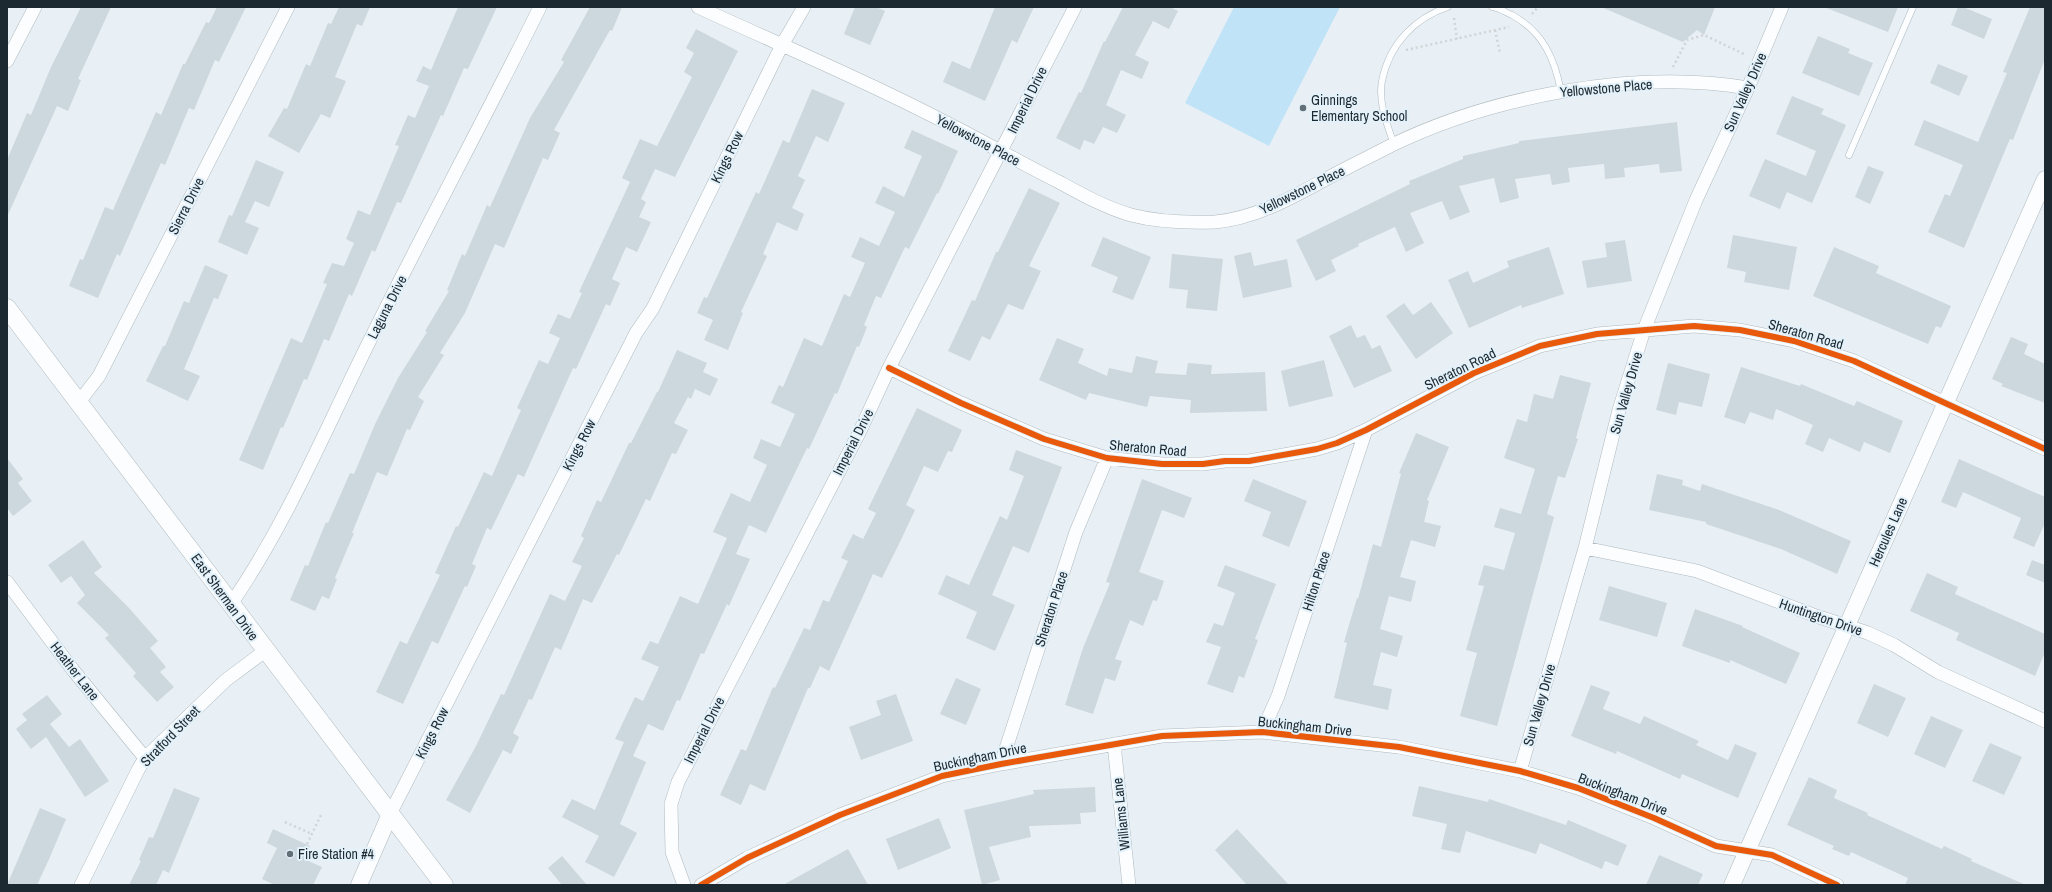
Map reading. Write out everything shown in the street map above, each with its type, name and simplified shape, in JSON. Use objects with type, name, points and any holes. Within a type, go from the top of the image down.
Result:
[{"type":"main road","name":"East Sherman Drive","points":[[7,309],[444,885]]},
{"type":"street","points":[[7,61],[35,7]]},
{"type":"street","name":"Sierra Drive","points":[[79,402],[99,376],[288,7]]},
{"type":"street","name":"Laguna Drive","points":[[231,604],[272,539],[374,332],[472,143],[540,7]]},
{"type":"street","name":"Yellowstone Place","points":[[698,7],[938,118],[1082,194],[1128,214],[1169,221],[1217,222],[1249,215],[1274,206],[1319,185],[1342,170],[1394,144],[1448,122],[1500,105],[1561,92],[1632,84],[1719,83],[1748,88]]},
{"type":"street","name":"Kings Row","points":[[359,885],[390,814],[636,333],[653,308],[782,45],[804,7]]},
{"type":"street","name":"Imperial Drive","points":[[684,885],[672,852],[672,804],[678,782],[860,431],[889,368],[1002,153],[1032,88],[1075,7]]},
{"type":"street","name":"Sun Valley Drive","points":[[1520,771],[1584,548],[1619,410],[1644,330],[1696,200],[1748,88],[1782,7]]},
{"type":"street","name":"Hercules Lane","points":[[1732,885],[2045,180]]},
{"type":"street","name":"Sheraton Road","points":[[889,368],[961,403],[1044,439],[1107,458],[1162,464],[1203,464],[1225,461],[1249,461],[1317,449],[1337,443],[1366,430],[1474,373],[1540,346],[1597,334],[1694,326],[1740,330],[1794,341],[1854,360],[1945,404],[2045,449]]},
{"type":"street","name":"Hilton Place","points":[[1262,732],[1278,696],[1366,430]]},
{"type":"street","name":"Sheraton Place","points":[[1001,764],[1076,532],[1107,458]]},
{"type":"street","name":"Huntington Drive","points":[[1584,548],[1697,571],[1816,616],[1847,626],[1894,645],[1938,672],[2045,721]]},
{"type":"street","name":"Heather Lane","points":[[7,582],[73,670],[145,758]]},
{"type":"street","name":"Stratford Street","points":[[81,885],[145,758],[226,680],[265,651]]},
{"type":"street","name":"Buckingham Drive","points":[[701,885],[747,858],[840,815],[942,776],[1001,764],[1162,736],[1262,732],[1398,747],[1520,771],[1578,788],[1654,818],[1716,846],[1772,855],[1838,885]]},
{"type":"street","name":"Williams Lane","points":[[1114,744],[1129,885]]},
{"type":"lane","points":[[1394,144],[1384,112],[1382,82],[1392,53],[1401,37],[1412,26],[1425,17],[1448,7]]},
{"type":"lane","points":[[1492,7],[1498,8],[1527,24],[1543,41],[1557,72],[1561,92]]},
{"type":"lane","points":[[1849,155],[1913,7]]},
{"type":"path","points":[[1532,14],[1538,7]]},
{"type":"path","points":[[1454,18],[1457,39]]},
{"type":"path","points":[[1392,53],[1515,26]]},
{"type":"path","points":[[1494,30],[1500,53]]},
{"type":"path","points":[[1673,67],[1687,40],[1704,35],[1746,54]]},
{"type":"path","points":[[307,844],[321,815]]},
{"type":"path","points":[[285,822],[312,834]]},
{"type":"shaded area","points":[[1234,7],[1340,7],[1269,146],[1185,103]]},
{"type":"building","points":[[81,7],[111,7],[78,79],[81,80],[68,111],[57,106],[7,217],[7,160],[27,113],[31,115],[51,67]]},
{"type":"building","points":[[217,7],[246,7],[219,62],[215,60],[194,110],[189,108],[165,165],[161,163],[120,256],[117,254],[98,298],[69,286],[80,259],[83,260],[105,207],[113,210],[156,112],[161,115],[183,64],[185,64],[206,22],[209,23]]},
{"type":"building","points":[[339,7],[370,7],[362,26],[357,24],[335,77],[346,81],[330,118],[321,114],[299,153],[268,136],[284,108],[287,109],[306,64],[310,66],[328,23],[331,24]]},
{"type":"building","points":[[458,7],[497,7],[468,69],[464,68],[443,116],[441,115],[401,203],[397,202],[375,252],[372,250],[352,296],[349,294],[329,341],[324,339],[307,380],[304,379],[283,428],[281,427],[263,470],[239,460],[291,338],[302,343],[327,284],[323,283],[332,263],[344,266],[354,243],[346,239],[358,210],[370,215],[399,146],[395,145],[408,115],[415,118],[429,86],[416,81],[423,66],[431,70]]},
{"type":"building","points":[[590,7],[622,7],[612,31],[610,30],[554,130],[560,133],[548,160],[543,158],[504,248],[495,244],[465,313],[440,353],[444,355],[418,397],[424,401],[410,430],[407,429],[387,476],[377,472],[352,533],[354,533],[335,578],[337,579],[329,599],[322,596],[315,611],[290,600],[305,565],[308,566],[326,522],[328,523],[350,473],[354,474],[376,422],[398,378],[427,332],[425,331],[449,291],[447,290],[462,254],[465,256],[487,205],[490,207],[530,118],[564,62],[561,60]]},
{"type":"building","points":[[855,7],[876,7],[885,11],[870,45],[844,34]]},
{"type":"building","points":[[995,7],[1034,7],[1017,43],[1012,40],[985,101],[943,82],[952,61],[970,69]]},
{"type":"building","points":[[1123,7],[1170,7],[1178,11],[1169,29],[1153,21],[1135,55],[1149,62],[1142,79],[1121,70],[1106,105],[1126,115],[1117,133],[1103,127],[1094,144],[1084,140],[1080,150],[1056,138],[1079,92],[1081,93],[1104,41],[1105,42]]},
{"type":"building","points":[[1601,7],[1715,7],[1704,35],[1697,30],[1683,42]]},
{"type":"building","points":[[1824,7],[1898,7],[1888,32]]},
{"type":"building","points":[[1958,7],[1963,7],[1992,19],[1984,39],[1951,25]]},
{"type":"building","points":[[2030,7],[2045,7],[2045,59],[2013,140],[2010,139],[1964,248],[1928,232],[1945,194],[1950,196],[1963,165],[1914,145],[1924,120],[1978,142],[2007,73],[2003,72]]},
{"type":"building","points":[[696,29],[738,51],[675,177],[655,169],[641,199],[646,202],[639,217],[651,222],[637,252],[626,247],[612,279],[620,283],[610,306],[606,304],[576,369],[573,368],[524,477],[518,474],[491,530],[487,528],[472,564],[476,566],[438,644],[432,641],[403,704],[376,692],[400,641],[407,644],[440,575],[435,573],[456,526],[458,527],[484,472],[492,476],[521,410],[517,408],[539,360],[548,364],[560,338],[549,333],[558,314],[570,319],[582,293],[579,292],[630,182],[622,178],[640,139],[657,146],[692,77],[684,72],[694,53],[686,48]]},
{"type":"building","points":[[1818,36],[1850,49],[1848,53],[1873,63],[1859,96],[1802,73]]},
{"type":"building","points":[[1938,64],[1968,76],[1959,96],[1930,83]]},
{"type":"building","points":[[812,89],[845,103],[828,142],[816,136],[798,176],[805,180],[792,208],[804,214],[797,231],[777,222],[763,254],[767,256],[741,312],[743,313],[728,350],[704,340],[713,320],[697,313],[704,297],[707,298],[756,192],[759,194],[783,140],[789,143]]},
{"type":"building","points":[[1792,96],[1824,109],[1821,114],[1846,125],[1812,203],[1787,192],[1780,209],[1749,196],[1765,159],[1806,176],[1816,151],[1776,134]]},
{"type":"building","points":[[1677,122],[1682,171],[1660,173],[1659,164],[1624,168],[1625,177],[1605,179],[1604,164],[1568,168],[1570,182],[1552,185],[1550,174],[1515,179],[1519,198],[1500,203],[1494,178],[1459,186],[1470,212],[1450,220],[1442,201],[1410,213],[1424,243],[1406,252],[1395,227],[1358,244],[1359,246],[1331,260],[1336,271],[1316,281],[1296,240],[1410,184],[1409,181],[1463,159],[1463,156],[1519,143],[1519,141]]},
{"type":"building","points":[[912,130],[958,151],[938,194],[937,193],[909,249],[905,247],[881,298],[876,296],[864,325],[867,327],[859,347],[857,346],[837,394],[835,393],[809,449],[807,448],[766,533],[749,525],[736,554],[750,559],[729,606],[727,604],[704,654],[701,653],[680,701],[677,700],[663,731],[648,724],[633,756],[646,762],[620,824],[637,833],[614,877],[585,862],[599,836],[562,817],[572,799],[595,810],[624,742],[615,739],[635,697],[643,701],[659,667],[641,659],[650,641],[658,644],[680,596],[698,604],[727,538],[713,532],[731,493],[750,502],[767,465],[753,458],[761,439],[780,447],[795,414],[771,403],[779,385],[783,387],[804,338],[822,346],[844,294],[850,297],[865,263],[851,257],[860,237],[879,246],[895,212],[875,203],[883,186],[904,197],[922,156],[904,148]]},
{"type":"building","points":[[256,160],[284,172],[269,207],[255,201],[245,222],[259,228],[247,255],[218,242],[229,215],[232,216]]},
{"type":"building","points":[[1868,166],[1884,172],[1870,204],[1855,197]]},
{"type":"building","points":[[1029,188],[1060,203],[1029,266],[1041,271],[1023,310],[1008,304],[990,340],[982,336],[970,361],[948,351],[972,300],[975,301],[996,252],[998,252]]},
{"type":"building","points":[[1733,235],[1797,247],[1789,290],[1744,282],[1746,272],[1727,268]]},
{"type":"building","points":[[1103,237],[1151,257],[1133,300],[1112,292],[1118,277],[1091,266]]},
{"type":"building","points":[[1625,240],[1632,281],[1587,288],[1582,261],[1607,257],[1605,243]]},
{"type":"building","points":[[1549,247],[1564,294],[1522,308],[1521,305],[1469,328],[1448,280],[1468,271],[1473,283],[1509,267],[1507,261]]},
{"type":"building","points":[[1834,247],[1879,266],[1876,273],[1951,306],[1941,328],[1936,326],[1928,344],[1813,296]]},
{"type":"building","points":[[1251,252],[1254,266],[1287,259],[1292,287],[1243,298],[1234,256]]},
{"type":"building","points":[[1172,254],[1223,259],[1217,311],[1186,308],[1188,290],[1169,288]]},
{"type":"building","points":[[205,265],[228,275],[218,299],[214,298],[184,369],[200,376],[188,401],[146,381],[163,346],[165,346],[184,301],[189,303]]},
{"type":"building","points":[[1431,302],[1453,333],[1416,359],[1386,316],[1404,303],[1413,315]]},
{"type":"building","points":[[1351,325],[1357,338],[1365,335],[1372,349],[1380,345],[1392,371],[1354,388],[1329,336]]},
{"type":"building","points":[[2011,337],[2028,344],[2024,354],[2045,364],[2045,403],[2001,386],[2003,384],[1992,379]]},
{"type":"building","points":[[1057,338],[1084,349],[1078,363],[1107,376],[1109,368],[1132,373],[1136,356],[1158,361],[1155,373],[1186,375],[1188,363],[1212,365],[1211,374],[1265,372],[1267,411],[1190,413],[1191,400],[1150,396],[1147,407],[1089,393],[1086,400],[1039,380]]},
{"type":"building","points":[[677,350],[707,363],[703,372],[718,379],[710,396],[695,389],[691,399],[688,397],[674,423],[688,430],[676,454],[672,453],[650,501],[646,499],[619,555],[617,554],[592,603],[583,599],[561,650],[555,647],[532,700],[529,699],[513,733],[519,737],[511,754],[503,750],[470,813],[446,800],[476,746],[501,694],[504,695],[550,594],[565,601],[582,566],[572,562],[584,538],[581,536],[597,500],[601,502],[629,443],[631,443],[658,392]]},
{"type":"building","points":[[1324,360],[1333,396],[1289,407],[1281,371]]},
{"type":"building","points":[[1668,363],[1710,374],[1702,407],[1679,402],[1676,415],[1656,410]]},
{"type":"building","points":[[1741,367],[1800,386],[1801,384],[1854,406],[1857,401],[1903,421],[1890,453],[1864,442],[1860,452],[1829,438],[1823,452],[1805,444],[1813,425],[1776,409],[1773,420],[1750,412],[1745,424],[1724,417]]},
{"type":"building","points":[[1560,375],[1591,383],[1576,438],[1578,439],[1565,478],[1558,476],[1547,514],[1554,517],[1497,726],[1460,716],[1477,653],[1466,650],[1484,586],[1478,585],[1484,565],[1504,570],[1515,533],[1494,527],[1500,508],[1521,514],[1535,469],[1504,458],[1517,419],[1527,422],[1534,394],[1553,399]]},
{"type":"building","points":[[917,408],[962,430],[952,452],[948,451],[938,472],[924,466],[906,505],[915,510],[882,578],[873,574],[829,671],[820,666],[810,688],[808,688],[765,791],[750,784],[741,805],[720,795],[741,749],[746,751],[773,687],[775,688],[804,628],[810,630],[823,600],[829,602],[848,561],[841,558],[853,534],[863,539],[876,513],[868,509]]},
{"type":"building","points":[[1416,433],[1449,447],[1427,500],[1429,501],[1424,522],[1441,526],[1435,547],[1411,540],[1400,577],[1416,581],[1411,602],[1389,596],[1380,629],[1403,636],[1397,657],[1381,652],[1373,685],[1392,689],[1388,710],[1334,698],[1347,643],[1344,642],[1357,598],[1358,599],[1373,544],[1381,547],[1401,474],[1399,473]]},
{"type":"building","points":[[1016,450],[1062,467],[1029,553],[1013,546],[992,595],[1015,605],[995,651],[966,638],[977,612],[938,594],[946,575],[969,585],[1000,516],[1007,520],[1024,476],[1009,470]]},
{"type":"building","points":[[7,458],[23,479],[18,483],[32,501],[13,516],[7,508]]},
{"type":"building","points":[[1959,459],[2045,497],[2045,523],[2034,547],[2013,538],[2021,518],[1963,492],[1956,508],[1941,502]]},
{"type":"building","points":[[1657,474],[1683,480],[1682,485],[1700,491],[1702,484],[1779,510],[1851,541],[1837,574],[1781,549],[1706,524],[1706,522],[1649,510]]},
{"type":"building","points":[[1142,479],[1192,498],[1184,518],[1162,510],[1139,572],[1164,581],[1157,601],[1153,600],[1143,626],[1130,620],[1115,659],[1122,661],[1115,681],[1105,678],[1093,714],[1065,705],[1083,648],[1110,583],[1106,582]]},
{"type":"building","points":[[1253,479],[1307,501],[1289,547],[1262,536],[1271,512],[1244,501]]},
{"type":"building","points":[[83,540],[102,567],[94,573],[129,608],[158,641],[150,648],[166,667],[160,672],[174,687],[157,702],[133,676],[136,673],[105,638],[109,635],[77,603],[85,595],[71,576],[61,583],[48,565]]},
{"type":"building","points":[[2032,560],[2045,565],[2045,583],[2026,575]]},
{"type":"building","points":[[1225,565],[1276,584],[1255,639],[1258,640],[1244,678],[1239,676],[1233,693],[1207,684],[1221,647],[1206,642],[1214,623],[1223,626],[1235,593],[1217,586]]},
{"type":"building","points":[[1927,573],[1958,587],[1955,594],[2045,634],[2045,652],[2035,676],[1956,640],[1959,633],[1910,611]]},
{"type":"building","points":[[1609,586],[1667,603],[1657,637],[1599,620]]},
{"type":"building","points":[[1695,609],[1743,626],[1742,627],[1800,653],[1786,684],[1730,660],[1730,663],[1682,646]]},
{"type":"building","points":[[956,678],[981,689],[966,725],[940,714]]},
{"type":"building","points":[[1874,684],[1906,698],[1888,737],[1857,723]]},
{"type":"building","points":[[1591,685],[1610,692],[1603,709],[1640,724],[1644,716],[1699,741],[1696,745],[1728,760],[1735,744],[1757,753],[1738,798],[1682,774],[1680,779],[1617,751],[1616,754],[1571,736]]},
{"type":"building","points":[[896,694],[913,741],[861,760],[849,727],[881,715],[876,701]]},
{"type":"building","points":[[47,695],[62,714],[50,724],[69,747],[80,739],[109,781],[85,797],[46,737],[31,749],[16,729],[27,720],[22,714]]},
{"type":"building","points":[[1931,716],[1963,730],[1945,768],[1914,754]]},
{"type":"building","points":[[1990,743],[2022,757],[2004,795],[1972,781]]},
{"type":"building","points":[[1809,777],[1837,790],[1834,798],[1868,813],[1867,815],[1942,849],[1944,846],[1972,859],[1971,861],[2026,885],[1905,885],[1908,878],[1851,852],[1849,856],[1832,849],[1834,846],[1787,825]]},
{"type":"building","points":[[1419,786],[1488,802],[1489,799],[1566,825],[1568,820],[1627,845],[1618,866],[1605,861],[1602,869],[1540,843],[1536,854],[1466,831],[1460,853],[1441,849],[1447,824],[1412,816]]},
{"type":"building","points":[[1095,787],[1096,812],[1080,813],[1081,824],[1029,826],[1031,837],[989,847],[1000,880],[982,885],[964,810],[1034,794],[1033,790]]},
{"type":"building","points":[[174,788],[200,798],[169,873],[163,870],[156,885],[129,885],[141,861],[139,860],[149,837],[153,838]]},
{"type":"building","points":[[40,808],[66,819],[50,857],[37,885],[7,885]]},
{"type":"building","points":[[939,818],[951,848],[898,870],[886,839]]},
{"type":"building","name":"Fire Station #4","points":[[273,829],[310,846],[304,859],[322,867],[313,885],[275,885],[262,879],[277,848],[267,843]]},
{"type":"building","points":[[1237,829],[1289,885],[1247,885],[1215,850]]},
{"type":"building","points":[[848,849],[868,885],[783,885]]},
{"type":"building","points":[[1659,855],[1703,874],[1698,885],[1646,885]]},
{"type":"building","points":[[562,856],[587,885],[562,885],[548,868]]},
{"type":"cycle path","points":[[889,368],[961,403],[1044,439],[1107,458],[1162,464],[1203,464],[1225,461],[1249,461],[1317,449],[1337,443],[1366,430],[1474,373],[1540,346],[1597,334],[1694,326],[1740,330],[1794,341],[1854,361],[2045,449]]},
{"type":"cycle path","points":[[701,885],[747,858],[840,815],[942,776],[1001,764],[1162,736],[1262,732],[1399,747],[1520,771],[1578,788],[1654,818],[1716,846],[1772,855],[1837,885]]},
{"type":"place","name":"Ginnings Elementary School","points":[[1303,108]]},
{"type":"place","name":"Fire Station #4","points":[[290,854]]}]
